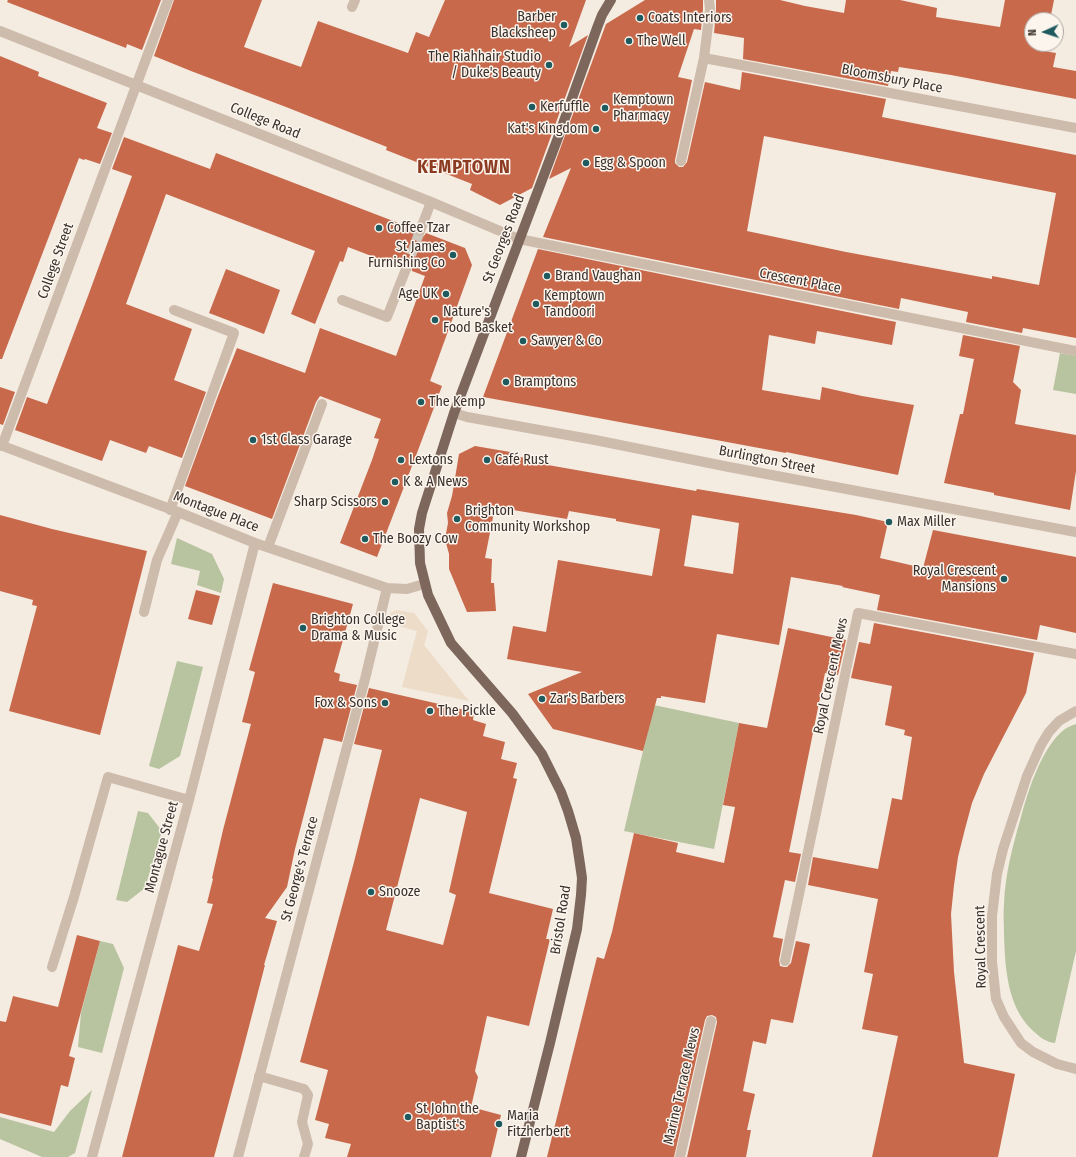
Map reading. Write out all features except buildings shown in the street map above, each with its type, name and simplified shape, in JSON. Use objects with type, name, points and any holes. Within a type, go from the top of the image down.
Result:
[{"type":"main road","name":"St Georges Road","points":[[424,584],[420,563],[419,529],[422,513],[454,413],[597,28],[602,15],[611,0]]},
{"type":"main road","name":"Bristol Road","points":[[424,584],[432,606],[451,643],[512,713],[542,754],[561,792],[576,838],[582,878],[577,929],[521,1157]]},
{"type":"street","name":"College Street","points":[[1,446],[168,0]]},
{"type":"street","points":[[681,161],[704,58],[710,9],[709,0]]},
{"type":"street","name":"College Road","points":[[0,30],[519,238]]},
{"type":"street","name":"Bloomsbury Place","points":[[704,58],[1076,128]]},
{"type":"street","points":[[420,231],[431,202]]},
{"type":"street","name":"Crescent Place","points":[[519,238],[1076,351]]},
{"type":"street","points":[[342,300],[388,317],[406,269]]},
{"type":"street","points":[[144,612],[157,560],[234,333],[174,310]]},
{"type":"street","points":[[268,547],[322,404]]},
{"type":"street","name":"Burlington Street","points":[[454,413],[467,417],[1076,532]]},
{"type":"street","name":"Montague Place","points":[[1,446],[255,543],[387,588],[407,589],[424,584]]},
{"type":"street","name":"Montague Street","points":[[92,1157],[189,800],[255,543]]},
{"type":"street","name":"St George's Terrace","points":[[238,1157],[365,679],[387,588]]},
{"type":"street","name":"Royal Crescent Mews","points":[[785,962],[858,613],[1076,654]]},
{"type":"street","name":"Royal Crescent","points":[[1076,711],[1059,721],[1049,732],[1041,745],[1027,776],[1003,849],[997,874],[992,924],[992,962],[996,998],[1004,1017],[1022,1043],[1033,1052],[1057,1064],[1076,1069]]},
{"type":"street","points":[[52,967],[76,890],[108,777],[189,800]]},
{"type":"street","name":"Marine Terrace Mews","points":[[680,1157],[711,1021]]},
{"type":"street","points":[[259,1076],[304,1089],[308,1095],[302,1122],[308,1144],[304,1157]]},
{"type":"green space","points":[[1060,353],[1076,356],[1076,394],[1053,390]]},
{"type":"green space","points":[[177,538],[212,554],[224,579],[221,593],[197,585],[200,571],[171,564]]},
{"type":"green space","points":[[177,661],[203,667],[180,756],[159,769],[149,766]]},
{"type":"green space","points":[[654,705],[739,723],[714,849],[624,831]]},
{"type":"green space","points":[[1076,724],[1076,951],[1055,1043],[1045,1040],[1032,1030],[1017,1010],[1012,998],[1004,947],[1005,893],[1015,838],[1037,770],[1049,746],[1065,729]]},
{"type":"green space","points":[[138,811],[148,813],[162,831],[145,888],[127,902],[116,900]]},
{"type":"green space","points":[[100,941],[113,944],[124,968],[102,1053],[78,1047],[81,1013]]},
{"type":"green space","points":[[92,1090],[75,1153],[68,1157],[42,1157],[0,1139],[0,1117],[54,1132],[70,1111]]},
{"type":"shaded area","points":[[397,610],[414,613],[428,631],[424,645],[469,701],[402,687],[417,631],[387,623],[390,613]]},
{"type":"tunnel","points":[[406,269],[420,231]]},
{"type":"place","name":"Coats Interiors","points":[[640,18]]},
{"type":"place","name":"Barber Blacksheep","points":[[564,25]]},
{"type":"place","name":"The Well","points":[[629,41]]},
{"type":"place","name":"The Riahhair Studio / Duke's Beauty","points":[[549,65]]},
{"type":"place","name":"Kerfuffle","points":[[532,107]]},
{"type":"place","name":"Kemptown Pharmacy","points":[[605,108]]},
{"type":"place","name":"Kat's Kingdom","points":[[596,129]]},
{"type":"place","name":"Egg & Spoon","points":[[586,163]]},
{"type":"place","name":"Coffee Tzar","points":[[379,228]]},
{"type":"place","name":"St James Furnishing Co","points":[[453,255]]},
{"type":"place","name":"Brand Vaughan","points":[[547,276]]},
{"type":"place","name":"Age UK","points":[[446,294]]},
{"type":"place","name":"Kemptown Tandoori","points":[[536,304]]},
{"type":"place","name":"Nature's Food Basket","points":[[435,320]]},
{"type":"place","name":"Sawyer & Co","points":[[523,341]]},
{"type":"place","name":"Bramptons","points":[[506,382]]},
{"type":"place","name":"The Kemp","points":[[421,402]]},
{"type":"place","name":"1st Class Garage","points":[[253,440]]},
{"type":"place","name":"Lextons","points":[[401,460]]},
{"type":"place","name":"Café Rust","points":[[487,460]]},
{"type":"place","name":"K & A News","points":[[395,482]]},
{"type":"place","name":"Sharp Scissors","points":[[385,502]]},
{"type":"place","name":"Brighton Community Workshop","points":[[457,519]]},
{"type":"place","name":"Max Miller","points":[[889,522]]},
{"type":"place","name":"The Boozy Cow","points":[[365,539]]},
{"type":"place","name":"Royal Crescent Mansions","points":[[1004,579]]},
{"type":"place","name":"Brighton College Drama & Music","points":[[303,628]]},
{"type":"place","name":"Zar's Barbers","points":[[542,699]]},
{"type":"place","name":"Fox & Sons","points":[[385,703]]},
{"type":"place","name":"The Pickle","points":[[430,711]]},
{"type":"place","name":"Snooze","points":[[371,892]]},
{"type":"place","name":"St John the Baptist's","points":[[408,1117]]},
{"type":"place","name":"Maria Fitzherbert","points":[[499,1124]]},
{"type":"district","name":"KEMPTOWN","points":[[464,168]]}]
